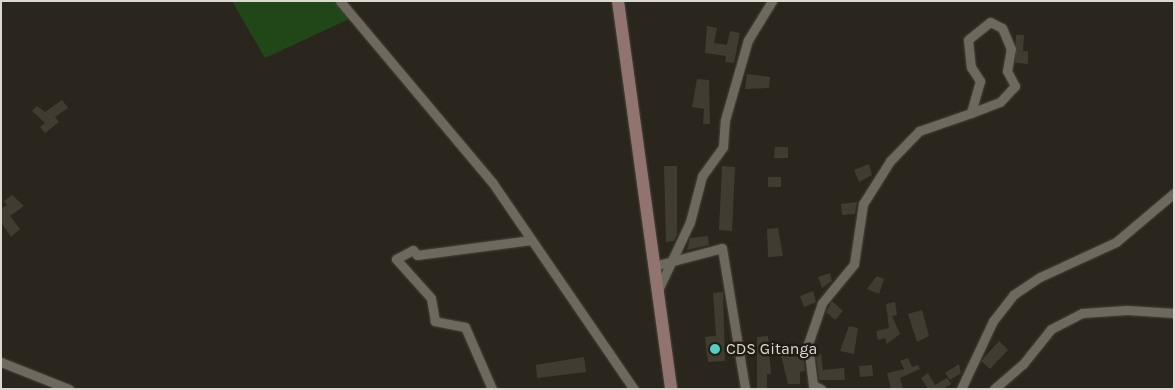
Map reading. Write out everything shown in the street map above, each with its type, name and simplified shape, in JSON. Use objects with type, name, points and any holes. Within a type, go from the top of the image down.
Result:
[{"type":"main road","points":[[618,1],[671,389]]},
{"type":"street","points":[[340,1],[492,182],[634,389]]},
{"type":"street","points":[[658,291],[690,222],[702,176],[723,147],[725,120],[748,40],[772,1]]},
{"type":"street","points":[[821,389],[813,385],[808,344],[822,303],[854,264],[863,204],[890,161],[919,131],[971,113],[1000,102],[1014,86],[1007,71],[1011,49],[1002,28],[990,22],[968,40],[971,67],[980,81],[971,113]]},
{"type":"street","points":[[961,389],[993,322],[1013,295],[1040,277],[1116,242],[1174,194]]},
{"type":"street","points":[[492,389],[465,327],[436,321],[431,298],[396,259],[413,250],[417,255],[532,240]]},
{"type":"street","points":[[654,266],[722,248],[745,389]]},
{"type":"street","points":[[994,389],[1023,364],[1051,329],[1082,313],[1127,310],[1174,313]]},
{"type":"street","points":[[1,362],[69,389]]},
{"type":"green space","points":[[232,1],[335,1],[349,19],[265,58]]},
{"type":"building","points":[[707,26],[717,28],[714,43],[727,45],[730,31],[740,33],[734,63],[725,62],[726,56],[705,53]]},
{"type":"building","points":[[1016,35],[1024,35],[1023,51],[1028,51],[1028,64],[1015,63]]},
{"type":"building","points":[[747,74],[770,77],[769,88],[745,89]]},
{"type":"building","points":[[697,79],[709,80],[710,124],[703,124],[704,109],[692,107]]},
{"type":"building","points":[[62,100],[68,108],[55,117],[59,122],[45,133],[40,127],[45,123],[32,111],[37,106],[45,112]]},
{"type":"building","points":[[775,147],[788,147],[788,158],[774,158]]},
{"type":"building","points":[[869,164],[872,175],[859,182],[854,170]]},
{"type":"building","points":[[664,166],[677,166],[677,235],[674,241],[666,242]]},
{"type":"building","points":[[722,166],[735,167],[732,231],[719,230]]},
{"type":"building","points":[[768,177],[781,177],[781,187],[768,187]]},
{"type":"building","points":[[12,195],[24,206],[10,216],[20,229],[11,237],[1,222],[1,209],[7,205],[4,201]]},
{"type":"building","points":[[857,202],[855,214],[842,215],[841,204]]},
{"type":"building","points":[[778,228],[783,256],[768,257],[767,229]]},
{"type":"building","points":[[708,236],[709,245],[687,250],[690,238]]},
{"type":"building","points":[[830,273],[832,281],[822,288],[818,277]]},
{"type":"building","points":[[877,276],[884,279],[879,294],[867,289]]},
{"type":"building","points":[[813,291],[816,302],[804,307],[800,296]]},
{"type":"building","points":[[723,292],[725,361],[708,362],[705,337],[716,336],[713,293]]},
{"type":"building","points":[[832,301],[843,311],[835,320],[826,312]]},
{"type":"building","points":[[895,302],[897,315],[892,316],[900,334],[887,344],[885,338],[878,340],[876,331],[889,328],[886,304]]},
{"type":"building","points":[[922,310],[929,336],[917,342],[908,314]]},
{"type":"building","points":[[849,326],[858,328],[854,354],[840,351]]},
{"type":"building","points":[[768,336],[771,374],[767,374],[767,389],[757,389],[757,337]]},
{"type":"building","points":[[999,341],[1008,350],[990,369],[981,361]]},
{"type":"building","points":[[798,345],[803,351],[805,371],[800,372],[800,384],[788,384],[779,347]]},
{"type":"building","points":[[821,354],[823,370],[844,368],[845,380],[819,380],[816,355]]},
{"type":"building","points":[[584,357],[586,372],[537,378],[536,365]]},
{"type":"building","points":[[908,358],[912,367],[918,365],[920,369],[900,378],[903,389],[891,389],[887,373],[904,369],[900,361]]},
{"type":"building","points":[[959,364],[961,373],[950,380],[945,373]]},
{"type":"building","points":[[872,365],[873,376],[860,377],[859,366]]},
{"type":"building","points":[[928,373],[935,385],[947,378],[951,384],[943,389],[928,389],[921,378]]},
{"type":"place","name":"CDS Gitanga","points":[[715,349]]}]
